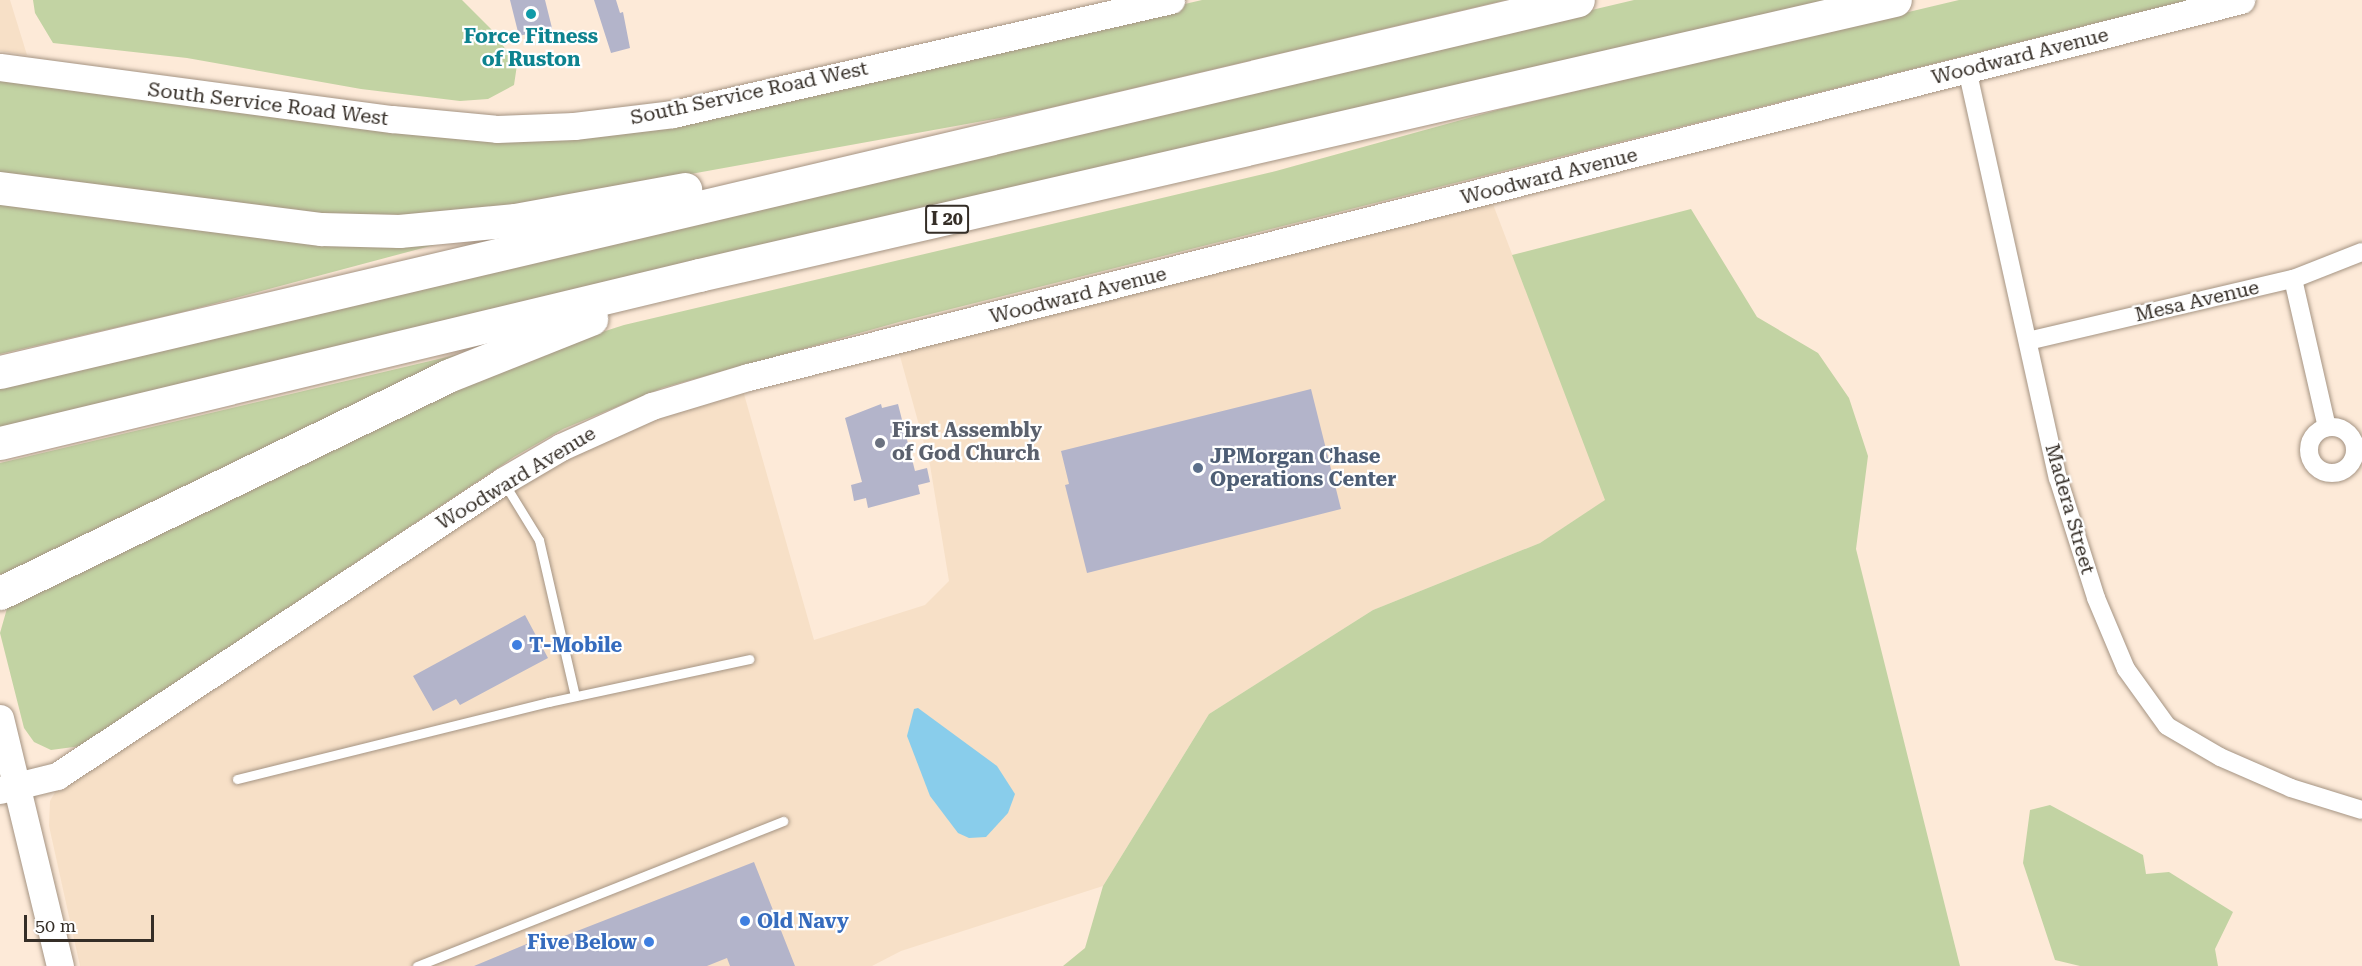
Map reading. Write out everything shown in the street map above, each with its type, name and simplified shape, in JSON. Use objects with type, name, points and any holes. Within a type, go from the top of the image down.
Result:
[{"type":"highway","points":[[0,372],[1578,0]]},
{"type":"highway","name":"I 20","points":[[0,443],[699,276],[1894,0]]},
{"type":"highway","points":[[0,188],[321,229],[399,231],[515,220],[679,190],[827,177]]},
{"type":"highway","points":[[0,593],[450,375],[699,276]]},
{"type":"main road","name":"South Service Road West","points":[[0,68],[392,119],[497,129],[574,126],[673,114],[1171,0]]},
{"type":"main road","name":"Woodward Avenue","points":[[9,788],[57,776],[503,481],[605,425],[748,377],[2241,0]]},
{"type":"main road","points":[[0,718],[9,788],[60,966]]},
{"type":"street","name":"Madera Street","points":[[1967,69],[2058,478],[2096,598],[2126,669],[2167,726],[2220,757],[2291,788],[2362,810]]},
{"type":"street","name":"Mesa Avenue","points":[[2028,341],[2293,279],[2362,252]]},
{"type":"street","points":[[2293,279],[2327,427]]},
{"type":"lane","points":[[503,481],[539,540],[575,696]]},
{"type":"lane","points":[[237,779],[575,696],[749,659]]},
{"type":"lane","points":[[417,966],[783,821]]},
{"type":"shaded area","points":[[0,0],[10,0],[27,55],[0,51]]},
{"type":"shaded area","points":[[1491,199],[1606,500],[1540,543],[1373,610],[1209,714],[1103,886],[901,951],[872,966],[80,966],[49,826],[50,801],[57,789],[534,473],[634,423],[742,387],[814,640],[925,605],[949,581],[930,465],[898,349]]},
{"type":"green space","points":[[33,0],[462,0],[491,29],[517,65],[514,85],[488,99],[460,101],[361,89],[187,58],[53,43],[35,13]]},
{"type":"green space","points":[[1202,0],[1506,0],[1033,112],[458,216],[300,213],[0,176],[0,79],[409,132],[788,96]]},
{"type":"green space","points":[[1634,0],[1833,0],[0,432],[0,386]]},
{"type":"green space","points":[[1959,0],[2188,0],[899,322],[662,388],[563,429],[514,457],[81,746],[51,750],[34,742],[24,728],[0,633],[8,605],[490,374],[568,343],[624,325],[1276,171],[1501,109]]},
{"type":"green space","points":[[0,196],[449,241],[175,314],[0,354]]},
{"type":"green space","points":[[1691,209],[1757,317],[1818,353],[1849,398],[1868,456],[1856,549],[1960,966],[1063,966],[1085,948],[1103,886],[1209,714],[1373,610],[1540,543],[1605,500],[1512,255]]},
{"type":"green space","points":[[489,347],[8,574],[0,574],[0,463]]},
{"type":"green space","points":[[2050,805],[2143,855],[2146,874],[2169,872],[2233,912],[2215,949],[2218,966],[2080,966],[2055,960],[2023,863],[2030,810]]},
{"type":"water","points":[[918,708],[997,766],[1015,794],[1008,813],[986,837],[969,838],[958,833],[930,796],[907,736],[914,709]]},
{"type":"building","name":"Force Fitness of Ruston","points":[[510,0],[545,0],[552,28],[519,36]]},
{"type":"building","points":[[594,0],[616,0],[620,13],[623,12],[630,48],[611,53]]},
{"type":"building","name":"JPMorgan Chase Operations Center","points":[[1311,389],[1341,509],[1087,573],[1065,485],[1069,484],[1061,451]]},
{"type":"building","name":"First Assembly of God Church","points":[[881,404],[882,408],[898,404],[915,471],[927,468],[930,482],[918,485],[920,494],[868,508],[866,498],[854,501],[851,485],[862,482],[845,418]]},
{"type":"building","points":[[525,615],[548,658],[460,705],[456,699],[433,711],[413,676]]},
{"type":"building","points":[[754,862],[795,966],[730,966],[727,958],[707,966],[474,966],[529,943],[531,949]]},
{"type":"place","name":"Force Fitness of Ruston","points":[[531,14]]},
{"type":"place","name":"First Assembly of God Church","points":[[880,443]]},
{"type":"place","name":"JPMorgan Chase Operations Center","points":[[1198,468]]},
{"type":"place","name":"T-Mobile","points":[[517,645]]},
{"type":"place","name":"Old Navy","points":[[745,921]]},
{"type":"place","name":"Five Below","points":[[649,942]]}]
